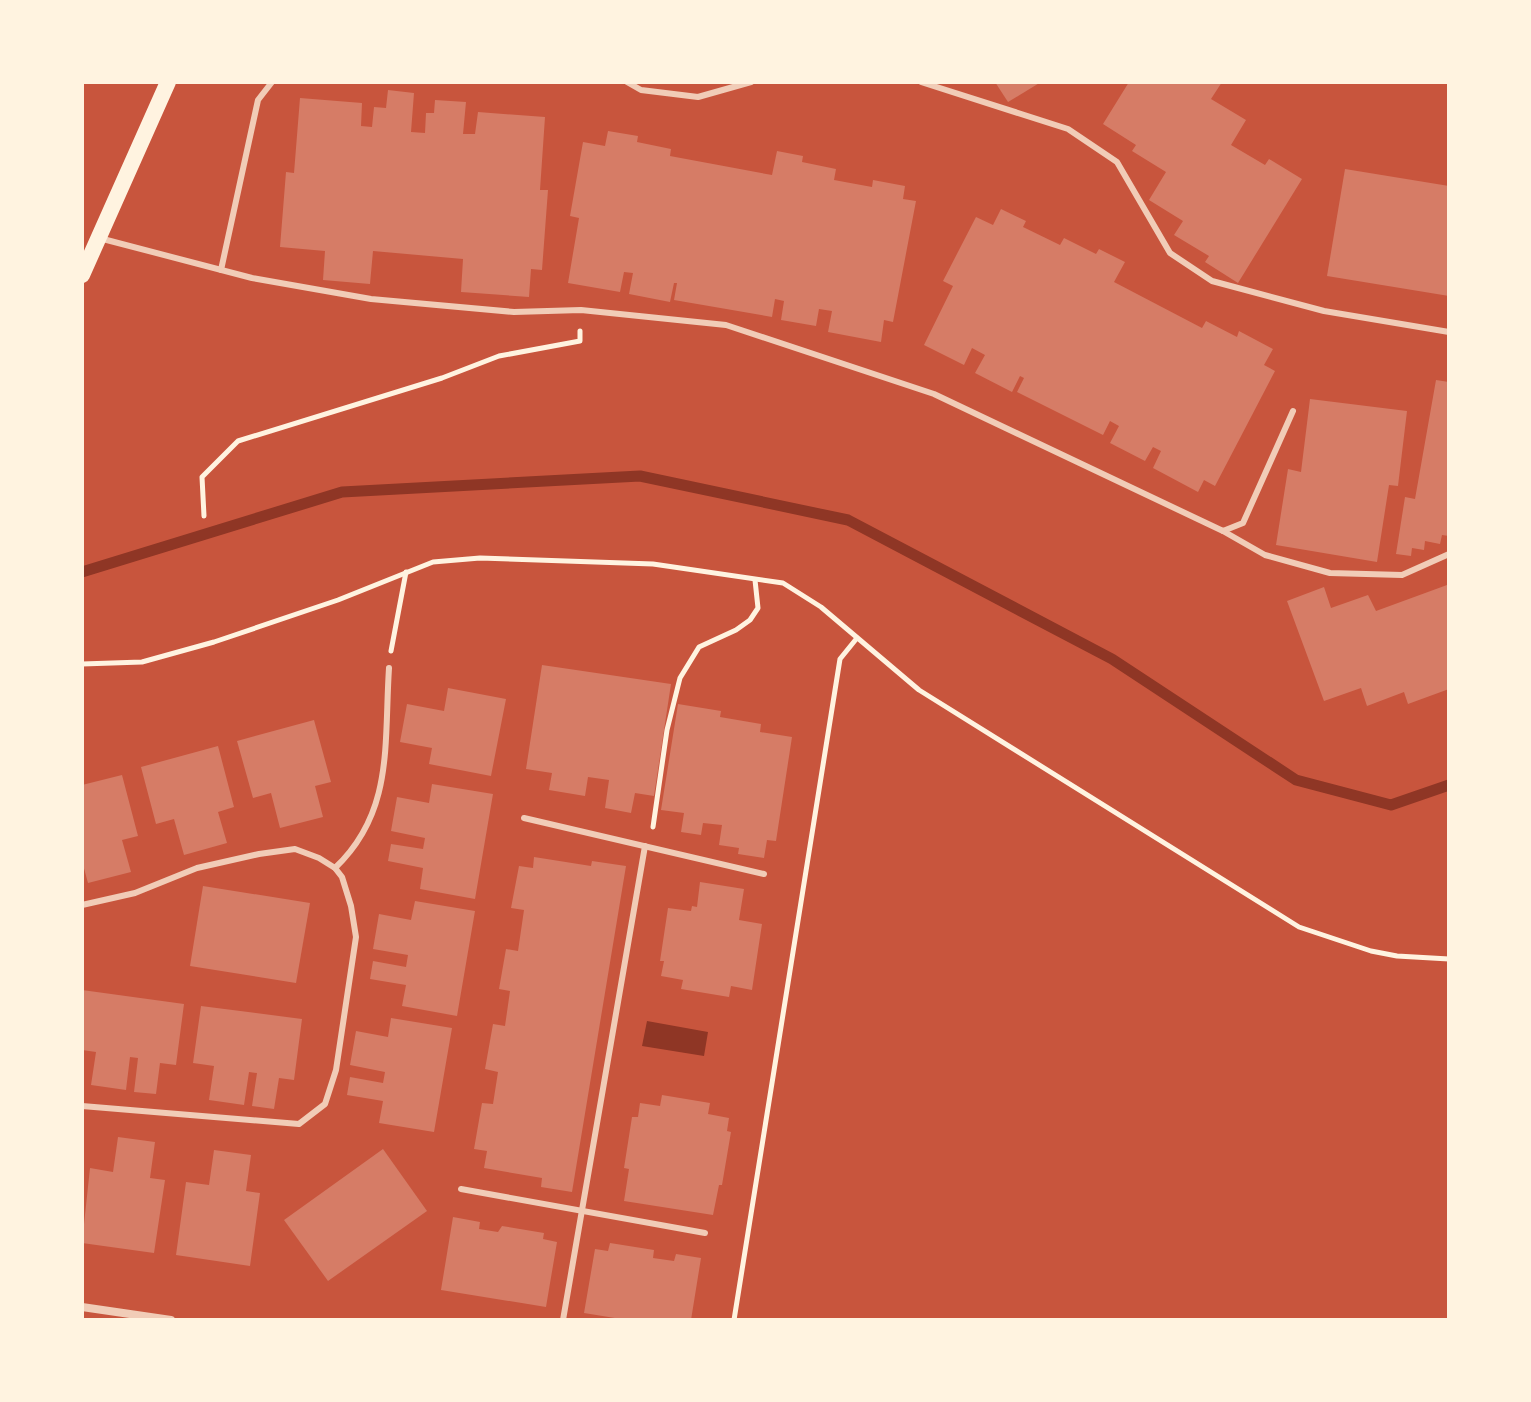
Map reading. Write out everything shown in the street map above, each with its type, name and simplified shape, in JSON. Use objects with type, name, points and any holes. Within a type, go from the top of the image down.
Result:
[{"type":"main road","points":[[82,275],[168,82]]},
{"type":"street","points":[[82,1307],[171,1320]]},
{"type":"lane","points":[[221,270],[258,100],[272,82]]},
{"type":"lane","points":[[627,82],[641,90],[698,97],[751,82]]},
{"type":"lane","points":[[921,82],[1068,129],[1117,162],[1170,253],[1212,281],[1324,311],[1449,332]]},
{"type":"lane","points":[[99,238],[221,270],[371,299],[514,312],[581,310],[726,325],[934,394],[1223,531],[1265,555],[1330,573],[1402,575],[1449,554]]},
{"type":"lane","points":[[1223,531],[1243,523],[1293,411]]},
{"type":"lane","points":[[335,868],[352,852],[369,826],[381,793],[389,668]]},
{"type":"lane","points":[[524,818],[764,874]]},
{"type":"lane","points":[[563,1320],[648,847]]},
{"type":"lane","points":[[82,905],[135,893],[197,868],[295,849],[319,858],[335,868],[342,877],[356,937],[336,1070],[325,1104],[299,1124],[82,1106]]},
{"type":"lane","points":[[461,1189],[705,1233]]},
{"type":"path","points":[[204,516],[202,477],[238,441],[442,378],[499,356],[580,341],[581,310]]},
{"type":"path","points":[[82,664],[142,662],[214,642],[338,600],[433,562],[480,558],[653,564],[783,583],[821,607],[919,690],[1299,927],[1371,951],[1449,959]]},
{"type":"path","points":[[389,668],[406,572]]},
{"type":"path","points":[[648,847],[667,730],[680,678],[699,647],[750,620],[758,608],[755,580]]},
{"type":"path","points":[[734,1320],[840,659],[857,638]]},
{"type":"shaded area","points":[[647,1021],[708,1032],[704,1056],[642,1046]]},
{"type":"building","points":[[995,82],[1041,82],[1008,102]]},
{"type":"building","points":[[1129,82],[1222,82],[1211,99],[1246,120],[1231,145],[1265,165],[1269,159],[1302,179],[1238,283],[1205,262],[1209,256],[1174,235],[1183,221],[1149,200],[1166,172],[1132,151],[1136,145],[1103,124]]},
{"type":"building","points":[[388,90],[414,93],[411,132],[425,133],[426,113],[434,113],[435,100],[466,102],[463,134],[475,134],[478,112],[545,117],[540,190],[548,190],[542,270],[531,269],[529,297],[461,292],[463,259],[373,251],[370,284],[323,280],[325,251],[280,247],[286,172],[294,173],[300,98],[362,103],[361,126],[372,127],[374,107],[386,108]]},
{"type":"building","points":[[608,131],[638,136],[637,142],[671,149],[670,156],[772,175],[777,151],[803,156],[802,162],[836,169],[834,180],[872,187],[873,180],[905,186],[903,199],[916,201],[893,322],[884,320],[881,342],[828,332],[832,311],[819,309],[816,326],[781,320],[784,301],[775,299],[772,317],[674,300],[677,283],[674,283],[670,302],[629,294],[633,273],[624,272],[620,292],[568,283],[579,218],[570,216],[583,142],[605,146]]},
{"type":"building","points":[[1345,169],[1449,186],[1449,296],[1327,276]]},
{"type":"building","points":[[1001,209],[1026,221],[1023,227],[1060,245],[1064,238],[1096,254],[1099,249],[1125,262],[1114,282],[1202,328],[1206,321],[1237,337],[1239,331],[1273,349],[1264,365],[1275,371],[1215,486],[1204,480],[1198,492],[1153,468],[1161,451],[1153,447],[1145,461],[1110,443],[1119,426],[1110,421],[1103,435],[1017,392],[1024,378],[1020,376],[1012,392],[975,373],[985,355],[972,348],[964,365],[924,345],[953,286],[943,281],[976,217],[993,225]]},
{"type":"building","points":[[1436,380],[1449,382],[1449,536],[1442,535],[1440,544],[1425,541],[1424,550],[1412,548],[1411,556],[1396,554],[1405,497],[1415,499]]},
{"type":"building","points":[[1310,399],[1407,411],[1398,486],[1389,485],[1377,562],[1276,545],[1288,469],[1301,472]]},
{"type":"building","points":[[1447,585],[1449,689],[1408,704],[1404,692],[1367,706],[1361,688],[1324,701],[1287,601],[1324,587],[1331,608],[1368,595],[1376,611]]},
{"type":"building","points":[[542,665],[671,684],[654,796],[635,793],[631,813],[605,808],[609,780],[588,777],[585,796],[549,790],[552,773],[526,769]]},
{"type":"building","points":[[448,688],[506,699],[491,776],[429,764],[432,748],[400,742],[407,704],[444,711]]},
{"type":"building","points":[[678,704],[721,711],[720,717],[761,724],[760,732],[792,737],[776,841],[767,840],[764,858],[738,854],[739,848],[719,845],[722,825],[703,823],[701,835],[681,832],[684,813],[661,810]]},
{"type":"building","points":[[314,720],[331,782],[315,786],[323,817],[280,828],[271,793],[253,798],[237,741]]},
{"type":"building","points":[[218,746],[234,807],[218,812],[227,843],[184,855],[174,819],[156,824],[141,767]]},
{"type":"building","points":[[122,775],[138,836],[122,840],[131,872],[88,883],[82,861],[82,785]]},
{"type":"building","points":[[432,784],[493,794],[475,899],[420,889],[423,868],[388,861],[391,844],[423,849],[425,838],[391,831],[397,797],[429,803]]},
{"type":"building","points":[[534,857],[591,866],[592,861],[626,866],[572,1192],[541,1187],[542,1178],[484,1168],[487,1151],[474,1149],[482,1103],[493,1104],[498,1072],[485,1069],[493,1024],[505,1026],[510,991],[499,989],[506,949],[518,951],[524,910],[511,908],[519,866],[533,868]]},
{"type":"building","points":[[700,882],[744,889],[739,920],[762,924],[752,990],[731,986],[729,997],[681,989],[683,980],[661,976],[664,961],[660,961],[668,908],[691,911],[692,906],[697,907]]},
{"type":"building","points":[[203,886],[310,903],[296,983],[190,966]]},
{"type":"building","points":[[415,901],[475,911],[457,1016],[402,1006],[406,985],[370,979],[373,961],[406,967],[408,955],[373,949],[379,914],[411,920]]},
{"type":"building","points":[[82,990],[184,1004],[176,1065],[160,1063],[156,1094],[134,1092],[138,1058],[130,1057],[126,1090],[91,1085],[96,1052],[82,1050]]},
{"type":"building","points":[[201,1006],[302,1019],[294,1080],[279,1078],[274,1109],[252,1106],[257,1073],[249,1072],[244,1105],[209,1100],[214,1066],[193,1063]]},
{"type":"building","points":[[391,1018],[452,1028],[434,1132],[379,1123],[383,1101],[347,1095],[350,1077],[383,1083],[385,1072],[350,1065],[356,1031],[388,1037]]},
{"type":"building","points":[[662,1095],[710,1103],[708,1114],[729,1118],[727,1131],[731,1132],[722,1185],[719,1185],[713,1215],[624,1201],[629,1169],[624,1168],[632,1117],[638,1117],[640,1103],[660,1106]]},
{"type":"building","points":[[118,1137],[155,1142],[150,1178],[165,1180],[154,1253],[82,1243],[90,1168],[113,1172]]},
{"type":"building","points":[[383,1149],[427,1211],[328,1281],[284,1220]]},
{"type":"building","points":[[214,1150],[251,1155],[246,1191],[260,1193],[250,1266],[176,1255],[186,1182],[209,1185]]},
{"type":"building","points":[[453,1217],[480,1222],[479,1229],[498,1232],[502,1226],[544,1233],[543,1239],[557,1242],[546,1307],[441,1290]]},
{"type":"building","points":[[610,1243],[654,1250],[653,1258],[674,1261],[676,1254],[701,1258],[691,1320],[627,1320],[584,1313],[595,1249],[608,1251]]},
{"type":"waterway","points":[[82,572],[342,492],[640,476],[848,520],[1112,659],[1296,780],[1391,805],[1449,785]]}]
